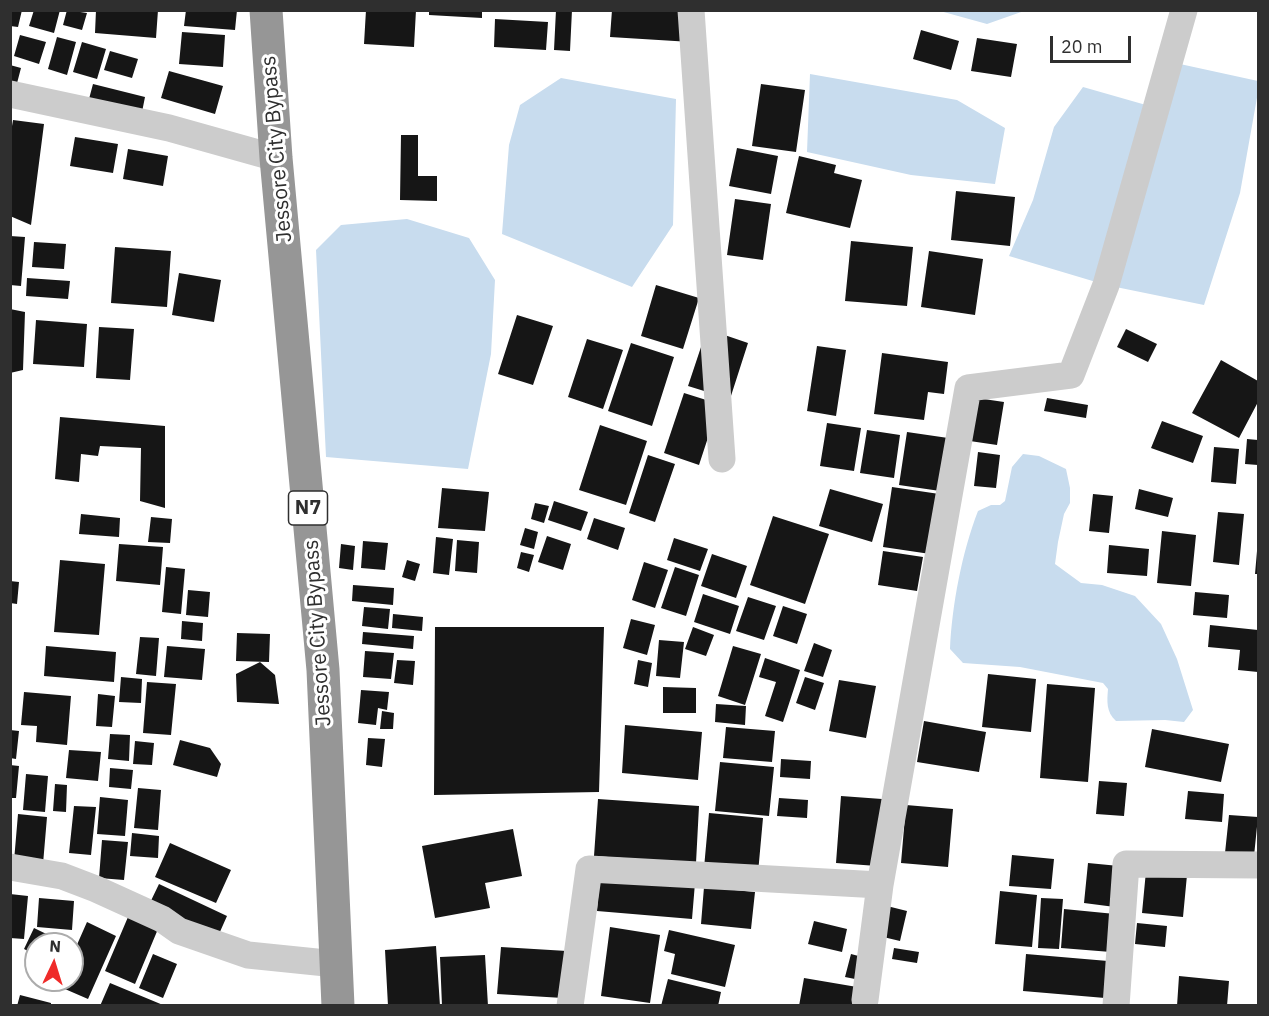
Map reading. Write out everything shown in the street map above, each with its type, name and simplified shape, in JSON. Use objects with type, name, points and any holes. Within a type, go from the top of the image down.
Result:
[{"type":"highway","name":"Jessore City Bypass","points":[[266,10],[276,158],[323,670],[338,1005]]},
{"type":"street","points":[[691,10],[722,459]]},
{"type":"street","points":[[865,1000],[880,885],[968,388],[1071,375],[1106,285],[1184,10]]},
{"type":"street","points":[[10,94],[169,129],[276,158]]},
{"type":"street","points":[[1116,1005],[1126,864],[1258,865]]},
{"type":"street","points":[[10,867],[62,876],[162,919],[179,931],[248,955],[336,964]]},
{"type":"street","points":[[570,1005],[589,869],[880,885]]},
{"type":"water","points":[[1023,10],[1024,11],[987,24],[940,11]]},
{"type":"water","points":[[1180,64],[1258,81],[1240,193],[1204,305],[1106,285],[1009,256],[1033,200],[1054,127],[1083,87],[1160,109]]},
{"type":"water","points":[[810,74],[957,100],[1005,128],[995,184],[911,175],[807,152]]},
{"type":"water","points":[[561,78],[676,99],[673,225],[632,287],[502,234],[509,145],[520,105]]},
{"type":"water","points":[[407,219],[469,238],[495,280],[491,354],[468,469],[326,457],[316,250],[341,225]]},
{"type":"water","points":[[1023,454],[1039,456],[1066,469],[1070,503],[1064,514],[1055,564],[1081,583],[1102,585],[1135,596],[1161,624],[1177,659],[1193,710],[1184,722],[1116,721],[1109,710],[1108,689],[1103,683],[1020,667],[963,663],[950,649],[959,579],[978,511],[991,505],[1000,505],[1005,501],[1012,467]]},
{"type":"building","points":[[10,10],[22,10],[18,27],[10,26]]},
{"type":"building","points":[[34,10],[60,10],[54,33],[29,26]]},
{"type":"building","points":[[67,10],[87,13],[82,30],[63,25]]},
{"type":"building","points":[[96,10],[158,10],[156,38],[95,33]]},
{"type":"building","points":[[186,10],[237,10],[235,30],[184,26]]},
{"type":"building","points":[[366,10],[416,10],[414,47],[364,44]]},
{"type":"building","points":[[429,10],[482,10],[482,18],[429,15]]},
{"type":"building","points":[[556,10],[572,10],[570,51],[554,50]]},
{"type":"building","points":[[612,10],[693,10],[691,42],[610,37]]},
{"type":"building","points":[[495,19],[548,22],[546,50],[494,47]]},
{"type":"building","points":[[921,30],[959,41],[951,70],[913,59]]},
{"type":"building","points":[[182,32],[225,35],[223,67],[179,64]]},
{"type":"building","points":[[20,35],[46,42],[39,64],[14,56]]},
{"type":"building","points":[[57,37],[76,42],[67,75],[48,69]]},
{"type":"building","points":[[977,38],[1017,44],[1011,77],[971,71]]},
{"type":"building","points":[[82,42],[106,49],[97,79],[73,72]]},
{"type":"building","points":[[110,51],[138,59],[132,78],[104,70]]},
{"type":"building","points":[[10,65],[21,68],[16,87],[10,85]]},
{"type":"building","points":[[169,71],[223,86],[215,114],[161,98]]},
{"type":"building","points":[[93,84],[145,97],[142,112],[89,99]]},
{"type":"building","points":[[761,84],[805,90],[796,152],[752,146]]},
{"type":"building","points":[[13,120],[44,124],[31,225],[10,216],[10,138]]},
{"type":"building","points":[[401,135],[418,135],[418,176],[437,176],[437,201],[400,200]]},
{"type":"building","points":[[75,137],[118,144],[113,173],[70,166]]},
{"type":"building","points":[[737,148],[778,156],[771,194],[729,186]]},
{"type":"building","points":[[128,149],[168,156],[163,186],[123,179]]},
{"type":"building","points":[[799,156],[836,165],[834,173],[862,180],[850,228],[786,213]]},
{"type":"building","points":[[956,191],[1015,197],[1010,246],[951,240]]},
{"type":"building","points":[[735,199],[771,204],[763,260],[727,255]]},
{"type":"building","points":[[10,236],[25,237],[21,286],[10,285]]},
{"type":"building","points":[[851,241],[913,247],[907,306],[845,301]]},
{"type":"building","points":[[34,242],[66,244],[64,269],[32,267]]},
{"type":"building","points":[[115,247],[171,251],[167,307],[111,303]]},
{"type":"building","points":[[929,251],[983,259],[975,315],[921,307]]},
{"type":"building","points":[[179,273],[221,280],[214,322],[172,315]]},
{"type":"building","points":[[27,278],[70,281],[68,299],[26,296]]},
{"type":"building","points":[[656,285],[699,298],[683,349],[641,336]]},
{"type":"building","points":[[10,309],[25,312],[23,370],[10,373]]},
{"type":"building","points":[[517,315],[553,326],[533,385],[498,374]]},
{"type":"building","points":[[36,320],[87,324],[84,367],[33,364]]},
{"type":"building","points":[[99,327],[134,329],[130,380],[96,378]]},
{"type":"building","points":[[707,329],[748,343],[730,399],[688,386]]},
{"type":"building","points":[[1126,329],[1157,344],[1148,362],[1117,347]]},
{"type":"building","points":[[587,339],[623,350],[603,409],[568,397]]},
{"type":"building","points":[[631,343],[674,357],[652,426],[608,411]]},
{"type":"building","points":[[817,346],[846,350],[836,416],[807,411]]},
{"type":"building","points":[[882,353],[948,362],[944,394],[928,392],[924,420],[874,414]]},
{"type":"building","points":[[1221,360],[1258,381],[1258,402],[1239,438],[1192,413]]},
{"type":"building","points":[[684,393],[719,404],[699,465],[664,453]]},
{"type":"building","points":[[970,397],[1004,402],[997,445],[963,440]]},
{"type":"building","points":[[1047,398],[1088,405],[1086,418],[1044,411]]},
{"type":"building","points":[[60,417],[165,426],[165,508],[140,501],[141,448],[100,446],[98,456],[81,454],[79,482],[55,479]]},
{"type":"building","points":[[1162,421],[1203,436],[1193,463],[1151,448]]},
{"type":"building","points":[[827,423],[861,428],[854,471],[820,466]]},
{"type":"building","points":[[600,425],[647,441],[626,505],[579,490]]},
{"type":"building","points":[[867,430],[900,435],[894,478],[860,473]]},
{"type":"building","points":[[907,432],[955,439],[947,492],[899,485]]},
{"type":"building","points":[[1247,439],[1258,440],[1258,465],[1245,464]]},
{"type":"building","points":[[1214,447],[1239,449],[1236,484],[1211,482]]},
{"type":"building","points":[[978,452],[1000,455],[996,488],[974,486]]},
{"type":"building","points":[[648,455],[675,464],[655,522],[629,513]]},
{"type":"building","points":[[892,487],[946,495],[937,555],[883,547]]},
{"type":"building","points":[[442,488],[489,492],[485,531],[438,528]]},
{"type":"building","points":[[830,489],[883,504],[872,542],[819,526]]},
{"type":"building","points":[[1139,489],[1173,498],[1168,517],[1135,509]]},
{"type":"building","points":[[1093,494],[1113,496],[1109,533],[1089,531]]},
{"type":"building","points":[[554,501],[588,512],[581,531],[548,520]]},
{"type":"building","points":[[535,503],[549,506],[544,523],[531,519]]},
{"type":"building","points":[[1218,512],[1244,514],[1239,565],[1213,562]]},
{"type":"building","points":[[81,514],[120,518],[119,537],[79,534]]},
{"type":"building","points":[[773,516],[829,534],[805,604],[750,585]]},
{"type":"building","points":[[151,517],[172,519],[170,543],[148,542]]},
{"type":"building","points":[[594,518],[625,528],[618,550],[587,539]]},
{"type":"building","points":[[525,528],[538,532],[534,549],[520,545]]},
{"type":"building","points":[[1162,531],[1196,535],[1191,586],[1157,583]]},
{"type":"building","points":[[547,536],[571,544],[563,570],[538,562]]},
{"type":"building","points":[[436,537],[453,539],[449,575],[433,573]]},
{"type":"building","points":[[674,538],[708,549],[700,571],[667,560]]},
{"type":"building","points":[[457,540],[479,542],[477,573],[455,571]]},
{"type":"building","points":[[363,541],[388,543],[385,570],[361,568]]},
{"type":"building","points":[[119,544],[163,547],[160,585],[116,581]]},
{"type":"building","points":[[341,544],[355,546],[353,570],[339,568]]},
{"type":"building","points":[[1109,545],[1149,549],[1147,576],[1107,573]]},
{"type":"building","points":[[883,551],[923,557],[917,591],[878,585]]},
{"type":"building","points":[[1257,551],[1258,574],[1255,574]]},
{"type":"building","points":[[521,552],[534,555],[529,572],[517,568]]},
{"type":"building","points":[[712,554],[747,566],[736,598],[701,586]]},
{"type":"building","points":[[60,560],[105,564],[99,635],[54,632]]},
{"type":"building","points":[[407,560],[420,564],[415,581],[402,577]]},
{"type":"building","points":[[644,562],[668,570],[655,608],[632,600]]},
{"type":"building","points":[[166,567],[185,569],[181,614],[162,612]]},
{"type":"building","points":[[675,567],[699,575],[686,616],[661,608]]},
{"type":"building","points":[[10,581],[19,582],[17,604],[10,603]]},
{"type":"building","points":[[353,585],[394,588],[393,605],[352,601]]},
{"type":"building","points":[[188,590],[210,592],[208,617],[186,615]]},
{"type":"building","points":[[1195,592],[1229,595],[1227,618],[1193,615]]},
{"type":"building","points":[[703,594],[739,606],[730,634],[694,622]]},
{"type":"building","points":[[748,597],[776,606],[764,640],[736,631]]},
{"type":"building","points":[[783,606],[807,614],[797,644],[773,636]]},
{"type":"building","points":[[364,607],[390,609],[388,629],[362,626]]},
{"type":"building","points":[[393,614],[423,617],[422,631],[392,628]]},
{"type":"building","points":[[631,619],[655,625],[647,655],[623,648]]},
{"type":"building","points":[[182,621],[203,623],[202,641],[181,639]]},
{"type":"building","points":[[1210,625],[1258,630],[1258,672],[1238,670],[1240,650],[1208,647]]},
{"type":"building","points":[[435,627],[604,627],[599,792],[434,795]]},
{"type":"building","points":[[693,627],[714,635],[706,656],[685,649]]},
{"type":"building","points":[[363,632],[414,636],[413,649],[362,644]]},
{"type":"building","points":[[237,633],[270,634],[269,662],[236,661]]},
{"type":"building","points":[[140,637],[159,638],[156,676],[136,674]]},
{"type":"building","points":[[659,640],[684,642],[680,678],[656,676]]},
{"type":"building","points":[[814,643],[832,650],[823,677],[804,671]]},
{"type":"building","points":[[46,646],[116,652],[114,682],[44,676]]},
{"type":"building","points":[[167,646],[205,649],[202,680],[164,677]]},
{"type":"building","points":[[733,646],[761,654],[745,705],[718,696]]},
{"type":"building","points":[[365,651],[394,653],[391,679],[363,677]]},
{"type":"building","points":[[765,658],[800,670],[783,722],[765,716],[776,682],[759,677]]},
{"type":"building","points":[[397,660],[415,661],[413,685],[394,683]]},
{"type":"building","points":[[638,660],[652,663],[648,687],[634,684]]},
{"type":"building","points":[[260,662],[275,675],[279,704],[237,702],[236,674]]},
{"type":"building","points":[[988,674],[1036,679],[1031,732],[982,727]]},
{"type":"building","points":[[121,677],[142,679],[141,703],[119,702]]},
{"type":"building","points":[[805,677],[824,683],[815,710],[796,703]]},
{"type":"building","points":[[839,680],[876,686],[866,738],[829,731]]},
{"type":"building","points":[[147,682],[176,684],[171,735],[143,733]]},
{"type":"building","points":[[1047,684],[1095,688],[1088,782],[1040,778]]},
{"type":"building","points":[[663,687],[696,688],[696,713],[663,713]]},
{"type":"building","points":[[361,690],[389,692],[387,710],[378,708],[376,725],[358,723]]},
{"type":"building","points":[[24,692],[71,696],[67,745],[36,742],[37,726],[21,725]]},
{"type":"building","points":[[98,694],[115,696],[112,727],[96,726]]},
{"type":"building","points":[[716,704],[746,706],[745,725],[715,722]]},
{"type":"building","points":[[382,711],[394,713],[393,729],[380,729]]},
{"type":"building","points":[[924,721],[986,732],[979,772],[917,762]]},
{"type":"building","points":[[625,725],[702,732],[698,780],[622,773]]},
{"type":"building","points":[[726,727],[775,731],[772,762],[723,758]]},
{"type":"building","points":[[1152,729],[1229,744],[1221,782],[1145,767]]},
{"type":"building","points":[[10,730],[19,731],[16,759],[10,758]]},
{"type":"building","points":[[110,734],[130,735],[129,761],[108,759]]},
{"type":"building","points":[[368,738],[385,739],[382,767],[366,765]]},
{"type":"building","points":[[180,740],[210,748],[221,764],[217,777],[173,765]]},
{"type":"building","points":[[135,741],[154,743],[152,765],[133,764]]},
{"type":"building","points":[[69,750],[101,752],[98,781],[66,778]]},
{"type":"building","points":[[781,759],[811,761],[810,779],[780,777]]},
{"type":"building","points":[[720,762],[774,767],[769,816],[715,811]]},
{"type":"building","points":[[10,765],[19,766],[16,798],[10,798]]},
{"type":"building","points":[[110,768],[133,770],[131,789],[109,787]]},
{"type":"building","points":[[26,774],[48,776],[45,812],[23,810]]},
{"type":"building","points":[[1099,781],[1127,783],[1124,816],[1096,814]]},
{"type":"building","points":[[55,784],[67,785],[66,812],[53,811]]},
{"type":"building","points":[[138,788],[161,790],[158,830],[134,828]]},
{"type":"building","points":[[1188,791],[1224,794],[1222,822],[1185,819]]},
{"type":"building","points":[[841,796],[882,799],[877,866],[836,863]]},
{"type":"building","points":[[100,797],[128,800],[125,836],[97,834]]},
{"type":"building","points":[[779,798],[808,800],[807,818],[777,816]]},
{"type":"building","points":[[598,799],[699,806],[696,863],[594,856]]},
{"type":"building","points":[[906,805],[953,809],[948,867],[901,863]]},
{"type":"building","points":[[74,806],[96,807],[91,855],[69,853]]},
{"type":"building","points":[[709,813],[763,818],[758,873],[704,868]]},
{"type":"building","points":[[18,814],[47,817],[43,864],[14,861]]},
{"type":"building","points":[[1229,815],[1258,817],[1254,856],[1225,853]]},
{"type":"building","points":[[513,829],[522,876],[485,883],[490,908],[435,918],[422,846]]},
{"type":"building","points":[[132,833],[159,836],[158,858],[130,856]]},
{"type":"building","points":[[102,840],[128,842],[124,880],[99,878]]},
{"type":"building","points":[[170,843],[231,870],[216,903],[155,877]]},
{"type":"building","points":[[1012,855],[1054,859],[1051,889],[1009,886]]},
{"type":"building","points":[[1088,863],[1119,866],[1115,907],[1084,903]]},
{"type":"building","points":[[1146,871],[1187,875],[1183,917],[1142,913]]},
{"type":"building","points":[[600,875],[695,883],[692,919],[597,911]]},
{"type":"building","points":[[159,884],[227,916],[215,943],[146,911]]},
{"type":"building","points":[[704,887],[755,892],[751,929],[701,924]]},
{"type":"building","points":[[1000,891],[1037,895],[1032,947],[995,944]]},
{"type":"building","points":[[10,894],[28,896],[24,939],[10,938]]},
{"type":"building","points":[[39,898],[74,901],[72,930],[37,927]]},
{"type":"building","points":[[1041,898],[1063,899],[1059,949],[1038,948]]},
{"type":"building","points":[[887,906],[907,911],[900,941],[879,936]]},
{"type":"building","points":[[1064,909],[1115,914],[1111,952],[1061,948]]},
{"type":"building","points":[[128,917],[158,929],[135,984],[105,971]]},
{"type":"building","points":[[814,921],[847,929],[842,952],[808,944]]},
{"type":"building","points":[[87,922],[116,936],[88,999],[72,992],[84,992],[83,932]]},
{"type":"building","points":[[1137,923],[1167,926],[1165,947],[1135,944]]},
{"type":"building","points":[[610,927],[660,935],[650,1003],[601,996]]},
{"type":"building","points":[[669,930],[735,945],[725,987],[671,974],[675,954],[664,951]]},
{"type":"building","points":[[436,946],[440,1006],[388,1006],[385,950]]},
{"type":"building","points":[[501,947],[567,951],[563,998],[497,994]]},
{"type":"building","points":[[894,948],[919,952],[917,963],[892,959]]},
{"type":"building","points":[[153,954],[177,964],[163,998],[139,988]]},
{"type":"building","points":[[851,954],[866,958],[860,980],[845,977]]},
{"type":"building","points":[[1026,954],[1108,961],[1105,998],[1023,991]]},
{"type":"building","points":[[485,955],[488,1006],[442,1006],[440,957]]},
{"type":"building","points":[[1179,976],[1229,981],[1227,1006],[1177,1006]]},
{"type":"building","points":[[804,978],[857,987],[854,1006],[799,1006]]},
{"type":"building","points":[[668,979],[721,992],[718,1006],[661,1006]]},
{"type":"building","points":[[110,983],[163,1005],[163,1006],[100,1006]]},
{"type":"building","points":[[20,995],[51,1003],[51,1006],[17,1006]]}]
